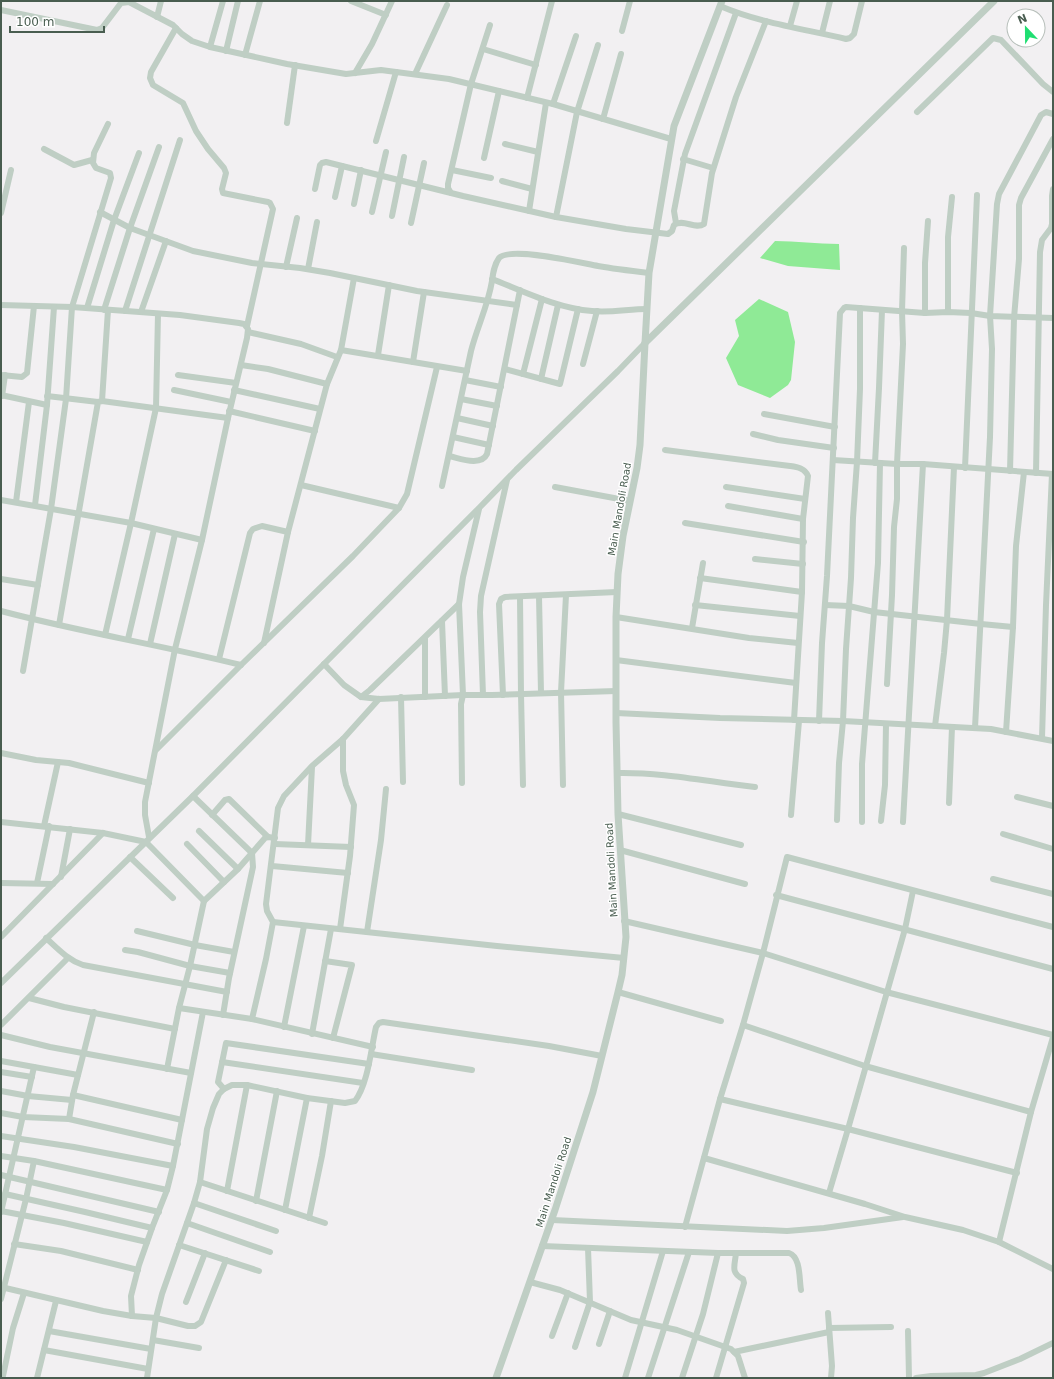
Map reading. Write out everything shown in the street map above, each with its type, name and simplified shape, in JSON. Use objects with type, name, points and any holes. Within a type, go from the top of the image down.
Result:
[{"type":"street","points":[[158,17],[161,1]]},
{"type":"street","points":[[210,47],[223,1]]},
{"type":"street","points":[[226,51],[238,1]]},
{"type":"street","points":[[245,55],[260,1]]},
{"type":"street","points":[[351,1],[386,15]]},
{"type":"street","points":[[355,73],[364,60],[392,1]]},
{"type":"street","points":[[527,98],[552,1]]},
{"type":"street","points":[[622,31],[630,1]]},
{"type":"street","points":[[790,26],[797,1]]},
{"type":"street","points":[[822,33],[830,1]]},
{"type":"street","points":[[721,3],[736,13],[846,39],[853,37],[862,1]]},
{"type":"street","points":[[1,983],[4,978],[193,796],[599,388],[623,367],[645,343],[994,1]]},
{"type":"street","points":[[1,10],[97,30],[102,28],[120,3],[132,2],[176,28],[192,41],[210,47],[295,66],[346,74],[373,70],[449,79],[553,104],[671,139]]},
{"type":"street","name":"Main Mandoli Road","points":[[496,1378],[552,1220],[593,1092],[618,992],[624,958],[626,937],[618,814],[617,774],[616,617],[623,536],[637,468],[640,445],[649,273],[674,126],[721,3]]},
{"type":"street","points":[[415,74],[447,5]]},
{"type":"street","points":[[315,189],[322,163],[326,162],[463,196],[556,217],[655,233],[670,233],[676,223],[674,211],[684,159],[736,13]]},
{"type":"street","points":[[676,223],[679,222],[700,226],[704,224],[713,168],[736,97],[766,21]]},
{"type":"street","points":[[451,192],[448,188],[448,184],[471,84],[490,25]]},
{"type":"street","points":[[176,28],[151,72],[151,81],[153,85],[183,103],[196,131],[208,149],[224,168],[226,173],[222,189],[223,193],[268,202],[272,206],[273,212],[241,365],[228,414],[202,540],[175,649],[145,802],[148,840],[204,901]]},
{"type":"street","points":[[553,104],[576,36]]},
{"type":"street","points":[[917,112],[993,38],[1001,40],[1043,84],[1053,92]]},
{"type":"street","points":[[556,217],[577,112],[598,45]]},
{"type":"street","points":[[482,49],[536,65]]},
{"type":"street","points":[[603,119],[621,54]]},
{"type":"street","points":[[288,123],[295,66]]},
{"type":"street","points":[[376,141],[396,72]]},
{"type":"street","points":[[484,158],[500,91]]},
{"type":"street","points":[[529,211],[546,103]]},
{"type":"street","points":[[975,728],[990,437],[992,349],[990,316],[995,224],[998,199],[1041,115],[1046,112],[1053,114]]},
{"type":"street","points":[[22,671],[51,509],[66,399],[72,307],[100,212],[111,182],[111,175],[107,171],[96,168],[92,160],[108,124]]},
{"type":"street","points":[[1010,471],[1014,318],[1019,259],[1020,201],[1053,139]]},
{"type":"street","points":[[125,311],[180,140]]},
{"type":"street","points":[[505,144],[538,152]]},
{"type":"street","points":[[59,625],[100,402],[106,310],[130,228],[159,147]]},
{"type":"street","points":[[44,149],[74,165],[92,160]]},
{"type":"street","points":[[372,212],[386,152]]},
{"type":"street","points":[[87,308],[114,220],[139,153]]},
{"type":"street","points":[[392,216],[404,157]]},
{"type":"street","points":[[684,159],[713,168]]},
{"type":"street","points":[[411,223],[424,163]]},
{"type":"street","points":[[335,197],[342,166]]},
{"type":"street","points":[[1,213],[11,170]]},
{"type":"street","points":[[354,204],[361,170]]},
{"type":"street","points":[[452,170],[491,178]]},
{"type":"street","points":[[502,181],[532,189]]},
{"type":"street","points":[[1036,473],[1038,319],[1041,243],[1051,228],[1053,189]]},
{"type":"street","points":[[965,468],[976,195]]},
{"type":"street","points":[[948,312],[948,237],[952,197]]},
{"type":"street","points":[[100,212],[130,228],[193,251],[261,265],[308,269],[424,292],[517,305]]},
{"type":"street","points":[[286,267],[297,218]]},
{"type":"street","points":[[925,313],[925,264],[928,221]]},
{"type":"street","points":[[308,269],[317,222]]},
{"type":"street","points":[[141,312],[166,241]]},
{"type":"street","points":[[887,684],[895,522],[898,499],[897,464],[903,344],[902,311],[904,248]]},
{"type":"street","points":[[442,486],[475,336],[488,300],[494,270],[500,258],[504,255],[510,254],[534,255],[649,273]]},
{"type":"street","points":[[264,643],[288,532],[320,409],[327,384],[341,350],[354,278]]},
{"type":"street","points":[[492,279],[542,299],[578,309],[597,311],[647,309]]},
{"type":"street","points":[[378,355],[389,285]]},
{"type":"street","points":[[449,456],[479,461],[485,458],[505,369],[520,290]]},
{"type":"street","points":[[413,362],[424,292]]},
{"type":"street","points":[[523,374],[542,299]]},
{"type":"street","points":[[541,379],[558,304]]},
{"type":"street","points":[[1,305],[87,308],[180,315],[232,322],[244,324],[248,329],[301,344],[337,357]]},
{"type":"street","points":[[34,306],[27,374],[22,377],[3,375],[1,396],[47,405]]},
{"type":"street","points":[[35,505],[47,405],[54,307]]},
{"type":"street","points":[[820,721],[822,642],[834,448],[840,313],[846,307],[925,313],[948,312],[1014,318],[1053,318]]},
{"type":"street","points":[[837,820],[849,606],[852,518],[857,462],[860,389],[860,308]]},
{"type":"street","points":[[505,369],[560,384],[578,309]]},
{"type":"street","points":[[862,822],[862,764],[878,562],[878,463],[882,310]]},
{"type":"street","points":[[583,364],[597,311]]},
{"type":"street","points":[[105,634],[156,408],[158,314]]},
{"type":"street","points":[[341,350],[467,371]]},
{"type":"street","points":[[241,365],[268,369],[327,384]]},
{"type":"street","points":[[156,750],[353,556],[399,508],[407,494],[437,367]]},
{"type":"street","points":[[178,375],[235,386],[320,409]]},
{"type":"street","points":[[465,380],[501,387]]},
{"type":"street","points":[[174,390],[231,402]]},
{"type":"street","points":[[47,396],[228,414],[315,431]]},
{"type":"street","points":[[461,399],[497,406]]},
{"type":"street","points":[[16,502],[29,402]]},
{"type":"street","points":[[764,414],[835,426]]},
{"type":"street","points":[[457,418],[493,426]]},
{"type":"street","points":[[752,434],[778,440],[834,448]]},
{"type":"street","points":[[453,437],[489,445]]},
{"type":"street","points":[[665,450],[739,458],[800,468],[806,472],[808,476],[803,519],[804,542],[802,592],[796,683],[796,720],[791,815]]},
{"type":"street","points":[[833,460],[923,464],[1053,474],[1046,606],[1042,738]]},
{"type":"street","points":[[903,822],[923,464]]},
{"type":"street","points":[[935,726],[947,620],[954,467]]},
{"type":"street","points":[[1006,732],[1013,626],[1016,546],[1024,472]]},
{"type":"street","points":[[483,695],[480,612],[482,596],[507,479]]},
{"type":"street","points":[[301,485],[399,508]]},
{"type":"street","points":[[555,487],[630,502]]},
{"type":"street","points":[[726,487],[805,499]]},
{"type":"street","points":[[1,500],[131,523],[202,540]]},
{"type":"street","points":[[728,506],[803,519]]},
{"type":"street","points":[[462,783],[461,704],[463,695],[459,604],[463,577],[479,508]]},
{"type":"street","points":[[686,523],[804,542]]},
{"type":"street","points":[[219,660],[250,533],[253,528],[262,526],[288,532]]},
{"type":"street","points":[[128,639],[154,529]]},
{"type":"street","points":[[150,644],[175,534]]},
{"type":"street","points":[[755,560],[803,564]]},
{"type":"street","points":[[692,628],[703,563]]},
{"type":"street","points":[[700,578],[802,592]]},
{"type":"street","points":[[1,579],[38,585]]},
{"type":"street","points":[[503,695],[501,599],[505,597],[617,592]]},
{"type":"street","points":[[563,785],[561,692],[566,595]]},
{"type":"street","points":[[538,596],[541,693]]},
{"type":"street","points":[[520,597],[520,694],[523,785]]},
{"type":"street","points":[[361,697],[425,639],[459,604]]},
{"type":"street","points":[[696,604],[800,616]]},
{"type":"street","points":[[825,605],[849,606],[874,612],[981,624],[1013,626]]},
{"type":"street","points":[[1,611],[241,665]]},
{"type":"street","points":[[616,617],[749,638],[798,643]]},
{"type":"street","points":[[442,621],[445,696]]},
{"type":"street","points":[[425,639],[425,697]]},
{"type":"street","points":[[616,660],[796,683]]},
{"type":"street","points":[[324,664],[344,685],[361,697],[379,699],[401,697],[616,691]]},
{"type":"street","points":[[401,697],[403,782]]},
{"type":"street","points":[[252,1020],[273,922],[267,910],[266,904],[280,802],[312,766],[343,739],[379,699]]},
{"type":"street","points":[[616,713],[843,721],[975,728],[1053,741]]},
{"type":"street","points":[[881,821],[885,785],[886,724]]},
{"type":"street","points":[[949,803],[952,727]]},
{"type":"street","points":[[340,929],[351,847],[354,805],[346,785],[343,771],[343,739]]},
{"type":"street","points":[[1,753],[98,770],[148,783]]},
{"type":"street","points":[[36,883],[58,762]]},
{"type":"street","points":[[308,845],[312,766]]},
{"type":"street","points":[[617,774],[657,774],[755,788]]},
{"type":"street","points":[[367,932],[381,840],[386,789]]},
{"type":"street","points":[[193,796],[252,853],[253,866],[234,952],[223,1015]]},
{"type":"street","points":[[1017,797],[1053,806]]},
{"type":"street","points":[[212,815],[225,800],[229,799],[268,837],[275,841],[308,845],[351,847]]},
{"type":"street","points":[[618,814],[741,846]]},
{"type":"street","points":[[1,822],[47,826],[148,840]]},
{"type":"street","points":[[61,877],[70,829]]},
{"type":"street","points":[[199,831],[238,869]]},
{"type":"street","points":[[1,936],[103,833]]},
{"type":"street","points":[[1003,834],[1053,849]]},
{"type":"street","points":[[167,1069],[179,1008],[195,945],[204,901],[238,869],[265,838],[268,837]]},
{"type":"street","points":[[186,844],[224,882]]},
{"type":"street","points":[[620,850],[746,884]]},
{"type":"street","points":[[130,857],[173,898]]},
{"type":"street","points":[[685,1227],[720,1099],[763,954],[776,896],[787,857],[1053,927]]},
{"type":"street","points":[[272,866],[348,873]]},
{"type":"street","points":[[993,879],[1053,894]]},
{"type":"street","points":[[1,883],[53,884]]},
{"type":"street","points":[[829,1193],[905,929],[913,891]]},
{"type":"street","points":[[776,896],[1053,969]]},
{"type":"street","points":[[624,921],[763,954],[886,992],[1053,1036],[1031,1112],[999,1242]]},
{"type":"street","points":[[273,922],[624,958]]},
{"type":"street","points":[[284,1028],[304,926]]},
{"type":"street","points":[[312,1034],[331,929]]},
{"type":"street","points":[[137,932],[234,952]]},
{"type":"street","points":[[46,938],[68,958],[83,965],[227,992]]},
{"type":"street","points":[[125,950],[190,966],[230,973]]},
{"type":"street","points":[[1,1025],[68,958]]},
{"type":"street","points":[[325,961],[352,965],[334,1038]]},
{"type":"street","points":[[618,992],[721,1020]]},
{"type":"street","points":[[29,998],[64,1007],[175,1029]]},
{"type":"street","points":[[179,1008],[252,1020],[373,1047]]},
{"type":"street","points":[[69,1119],[78,1075],[94,1012]]},
{"type":"street","points":[[132,1316],[131,1296],[138,1270],[152,1228],[168,1190],[203,1012]]},
{"type":"street","points":[[147,1378],[156,1318],[162,1294],[200,1182],[209,1124],[216,1100],[224,1089],[232,1085],[247,1085],[307,1098],[345,1103],[355,1101],[360,1095],[369,1064],[376,1028],[379,1023],[383,1022],[549,1046],[602,1056]]},
{"type":"street","points":[[743,1025],[865,1066],[1031,1112]]},
{"type":"street","points":[[1,1035],[50,1047],[191,1073]]},
{"type":"street","points":[[224,1089],[218,1082],[226,1043],[369,1064]]},
{"type":"street","points":[[371,1054],[472,1070]]},
{"type":"street","points":[[1,1061],[78,1075]]},
{"type":"street","points":[[222,1062],[363,1083]]},
{"type":"street","points":[[34,1067],[1,1211],[147,1242]]},
{"type":"street","points":[[1,1072],[32,1077]]},
{"type":"street","points":[[226,1191],[247,1085]]},
{"type":"street","points":[[1,1091],[28,1096],[73,1097],[182,1120]]},
{"type":"street","points":[[256,1200],[277,1091]]},
{"type":"street","points":[[285,1210],[307,1098]]},
{"type":"street","points":[[720,1099],[848,1129],[1017,1173]]},
{"type":"street","points":[[309,1218],[322,1156],[331,1101]]},
{"type":"street","points":[[1,1113],[23,1117],[69,1119],[178,1144]]},
{"type":"street","points":[[1,1136],[74,1147],[173,1166]]},
{"type":"street","points":[[1,1156],[34,1161],[168,1190]]},
{"type":"street","points":[[704,1158],[829,1193],[905,1217],[963,1230],[999,1242],[1053,1269]]},
{"type":"street","points":[[1,1299],[2,1288],[22,1215],[34,1161]]},
{"type":"street","points":[[1,1175],[159,1212]]},
{"type":"street","points":[[200,1182],[325,1223]]},
{"type":"street","points":[[5,1194],[152,1228]]},
{"type":"street","points":[[194,1203],[276,1231]]},
{"type":"street","points":[[552,1220],[787,1231],[824,1228],[905,1217]]},
{"type":"street","points":[[187,1223],[270,1252]]},
{"type":"street","points":[[14,1244],[61,1251],[138,1270]]},
{"type":"street","points":[[179,1245],[259,1271]]},
{"type":"street","points":[[542,1246],[718,1253],[792,1254],[797,1262],[801,1290]]},
{"type":"street","points":[[575,1347],[590,1302],[588,1248]]},
{"type":"street","points":[[626,1378],[663,1251]]},
{"type":"street","points":[[648,1378],[689,1252]]},
{"type":"street","points":[[186,1302],[205,1253]]},
{"type":"street","points":[[682,1378],[696,1336],[718,1253]]},
{"type":"street","points":[[716,1378],[744,1283],[744,1280],[735,1275],[734,1272],[736,1253]]},
{"type":"street","points":[[2,1288],[56,1301],[132,1316],[156,1318],[188,1326],[198,1325],[201,1322],[226,1260]]},
{"type":"street","points":[[530,1282],[568,1293],[631,1320],[665,1327],[726,1347],[734,1352],[740,1362],[745,1378]]},
{"type":"street","points":[[3,1376],[24,1293]]},
{"type":"street","points":[[552,1336],[568,1293]]},
{"type":"street","points":[[37,1378],[56,1301]]},
{"type":"street","points":[[599,1344],[610,1311]]},
{"type":"street","points":[[828,1313],[832,1366],[831,1378]]},
{"type":"street","points":[[734,1352],[829,1330],[891,1327]]},
{"type":"street","points":[[49,1331],[151,1349]]},
{"type":"street","points":[[908,1331],[909,1378]]},
{"type":"street","points":[[153,1340],[199,1348]]},
{"type":"street","points":[[916,1378],[976,1375],[984,1373],[1020,1359],[1053,1343]]},
{"type":"street","points":[[44,1350],[148,1369]]},
{"type":"shaded area","points":[[775,241],[839,244],[840,270],[788,266],[760,258]]},
{"type":"shaded area","points":[[759,299],[788,312],[795,342],[791,380],[788,385],[770,398],[738,385],[726,358],[739,336],[735,320]]}]
